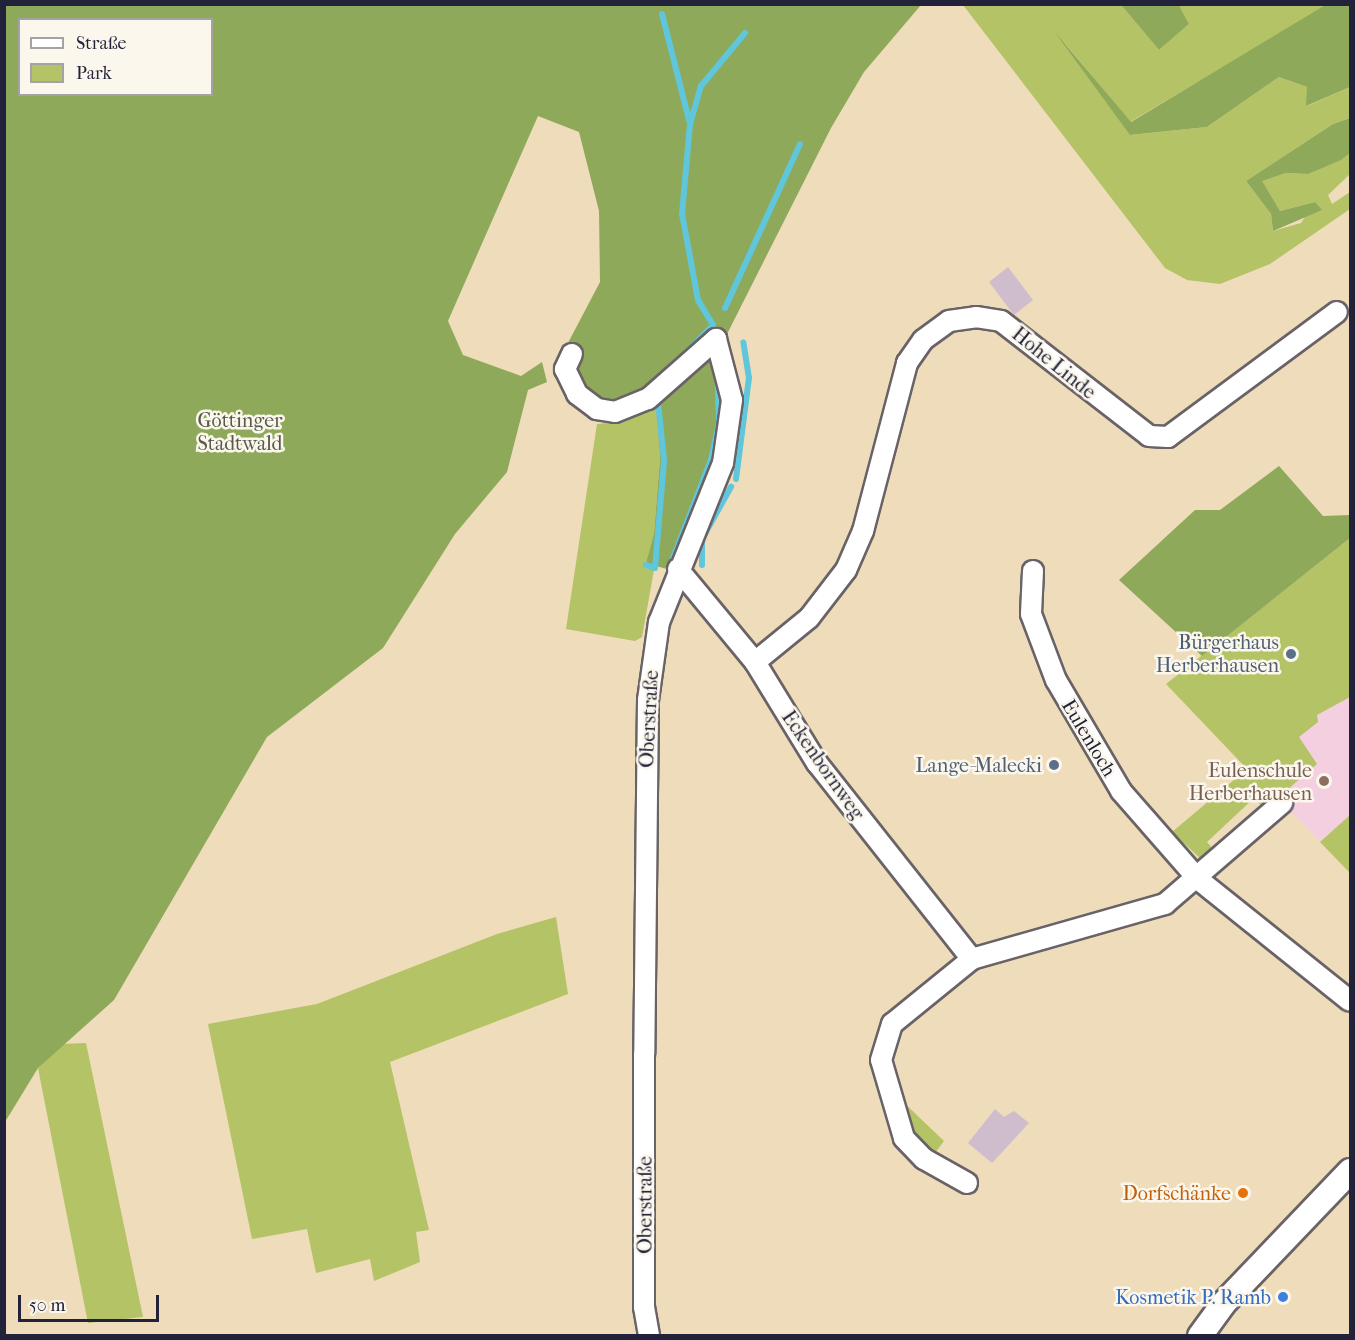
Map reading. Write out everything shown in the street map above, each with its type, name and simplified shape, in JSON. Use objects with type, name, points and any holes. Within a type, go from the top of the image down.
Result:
[{"type":"street","name":"Hohe Linde","points":[[755,662],[809,618],[841,579],[863,531],[907,363],[923,340],[949,321],[976,317],[1001,321],[1149,436],[1168,436],[1337,312]]},
{"type":"street","name":"Oberstraße","points":[[572,354],[565,369],[577,394],[597,409],[615,412],[648,399],[716,339],[732,400],[727,442],[659,622],[648,700],[648,1333]]},
{"type":"street","name":"Eckenbornweg","points":[[678,570],[755,662],[817,763],[972,959]]},
{"type":"street","name":"Eulenloch","points":[[1033,571],[1030,614],[1080,727],[1121,791],[1199,880],[1350,1001]]},
{"type":"street","points":[[967,1183],[924,1159],[904,1138],[881,1060],[892,1024],[972,959],[1139,914],[1165,904],[1199,880],[1282,803]]},
{"type":"street","points":[[1200,1335],[1223,1304],[1350,1171]]},
{"type":"shaded area","points":[[1008,267],[1033,300],[1014,315],[989,282]]},
{"type":"shaded area","name":"Eulenschule Herberhausen","points":[[1350,697],[1350,815],[1320,842],[1278,798],[1316,764],[1299,737],[1318,722],[1317,715]]},
{"type":"shaded area","points":[[995,1109],[1004,1117],[1014,1111],[1029,1123],[992,1163],[968,1143]]},
{"type":"green space","points":[[1327,4],[1350,5],[1350,87],[1306,106],[1307,87],[1279,77],[1207,127],[1130,135],[1054,31],[1131,122]]},
{"type":"green space","name":"Göttinger Stadtwald","points":[[5,5],[921,5],[864,72],[831,128],[722,344],[725,380],[715,464],[670,570],[646,563],[654,533],[660,458],[656,405],[597,402],[558,362],[600,282],[599,211],[579,132],[538,116],[448,321],[463,355],[521,376],[542,362],[547,382],[528,390],[507,472],[455,534],[383,648],[267,737],[114,1000],[38,1068],[5,1122]]},
{"type":"green space","points":[[963,5],[1121,5],[1159,50],[1189,24],[1179,5],[1327,5],[1130,122],[1063,41],[1131,135],[1207,127],[1279,77],[1307,87],[1307,106],[1350,87],[1350,118],[1333,124],[1246,181],[1271,214],[1273,231],[1301,223],[1315,202],[1280,211],[1261,181],[1286,173],[1308,174],[1350,153],[1350,174],[1328,195],[1332,204],[1350,192],[1350,209],[1270,264],[1220,284],[1187,280],[1165,268]]},
{"type":"green space","points":[[1121,5],[1179,5],[1189,24],[1159,50]]},
{"type":"green space","points":[[1350,118],[1350,153],[1341,160],[1308,174],[1286,173],[1262,181],[1280,211],[1315,202],[1322,210],[1273,231],[1271,214],[1246,181],[1333,124]]},
{"type":"green space","points":[[656,405],[660,458],[654,533],[645,567],[654,570],[642,637],[635,641],[566,629],[597,424],[626,421]]},
{"type":"green space","points":[[1279,466],[1323,516],[1350,515],[1350,538],[1202,656],[1119,580],[1195,510],[1220,510]]},
{"type":"green space","points":[[1350,538],[1350,697],[1317,715],[1318,722],[1299,737],[1317,764],[1265,809],[1254,798],[1207,842],[1217,854],[1203,861],[1172,832],[1247,769],[1166,684]]},
{"type":"green space","points":[[1350,815],[1350,873],[1320,842]]},
{"type":"green space","points":[[556,917],[568,994],[390,1062],[429,1230],[416,1232],[420,1262],[374,1281],[370,1259],[316,1273],[307,1229],[252,1239],[208,1024],[317,1004],[497,934]]},
{"type":"green space","points":[[86,1043],[143,1317],[88,1323],[38,1068],[63,1044]]},
{"type":"green space","points":[[900,1099],[944,1141],[932,1157],[907,1126]]},
{"type":"waterway","points":[[662,14],[690,124]]},
{"type":"waterway","points":[[683,356],[713,325],[698,300],[682,214],[690,124],[701,86],[745,33]]},
{"type":"waterway","points":[[725,308],[800,144]]},
{"type":"waterway","points":[[736,479],[749,378],[743,342]]},
{"type":"waterway","points":[[670,566],[711,460],[719,422],[718,384]]},
{"type":"waterway","points":[[646,565],[655,568],[664,460],[658,402]]},
{"type":"waterway","points":[[702,565],[702,539],[731,487]]},
{"type":"place","name":"Bürgerhaus Herberhausen","points":[[1291,654]]},
{"type":"place","name":"Lange-Malecki","points":[[1054,765]]},
{"type":"place","name":"Eulenschule Herberhausen","points":[[1324,781]]},
{"type":"place","name":"Dorfschänke","points":[[1243,1193]]},
{"type":"place","name":"Kosmetik P. Ramb","points":[[1283,1297]]}]
